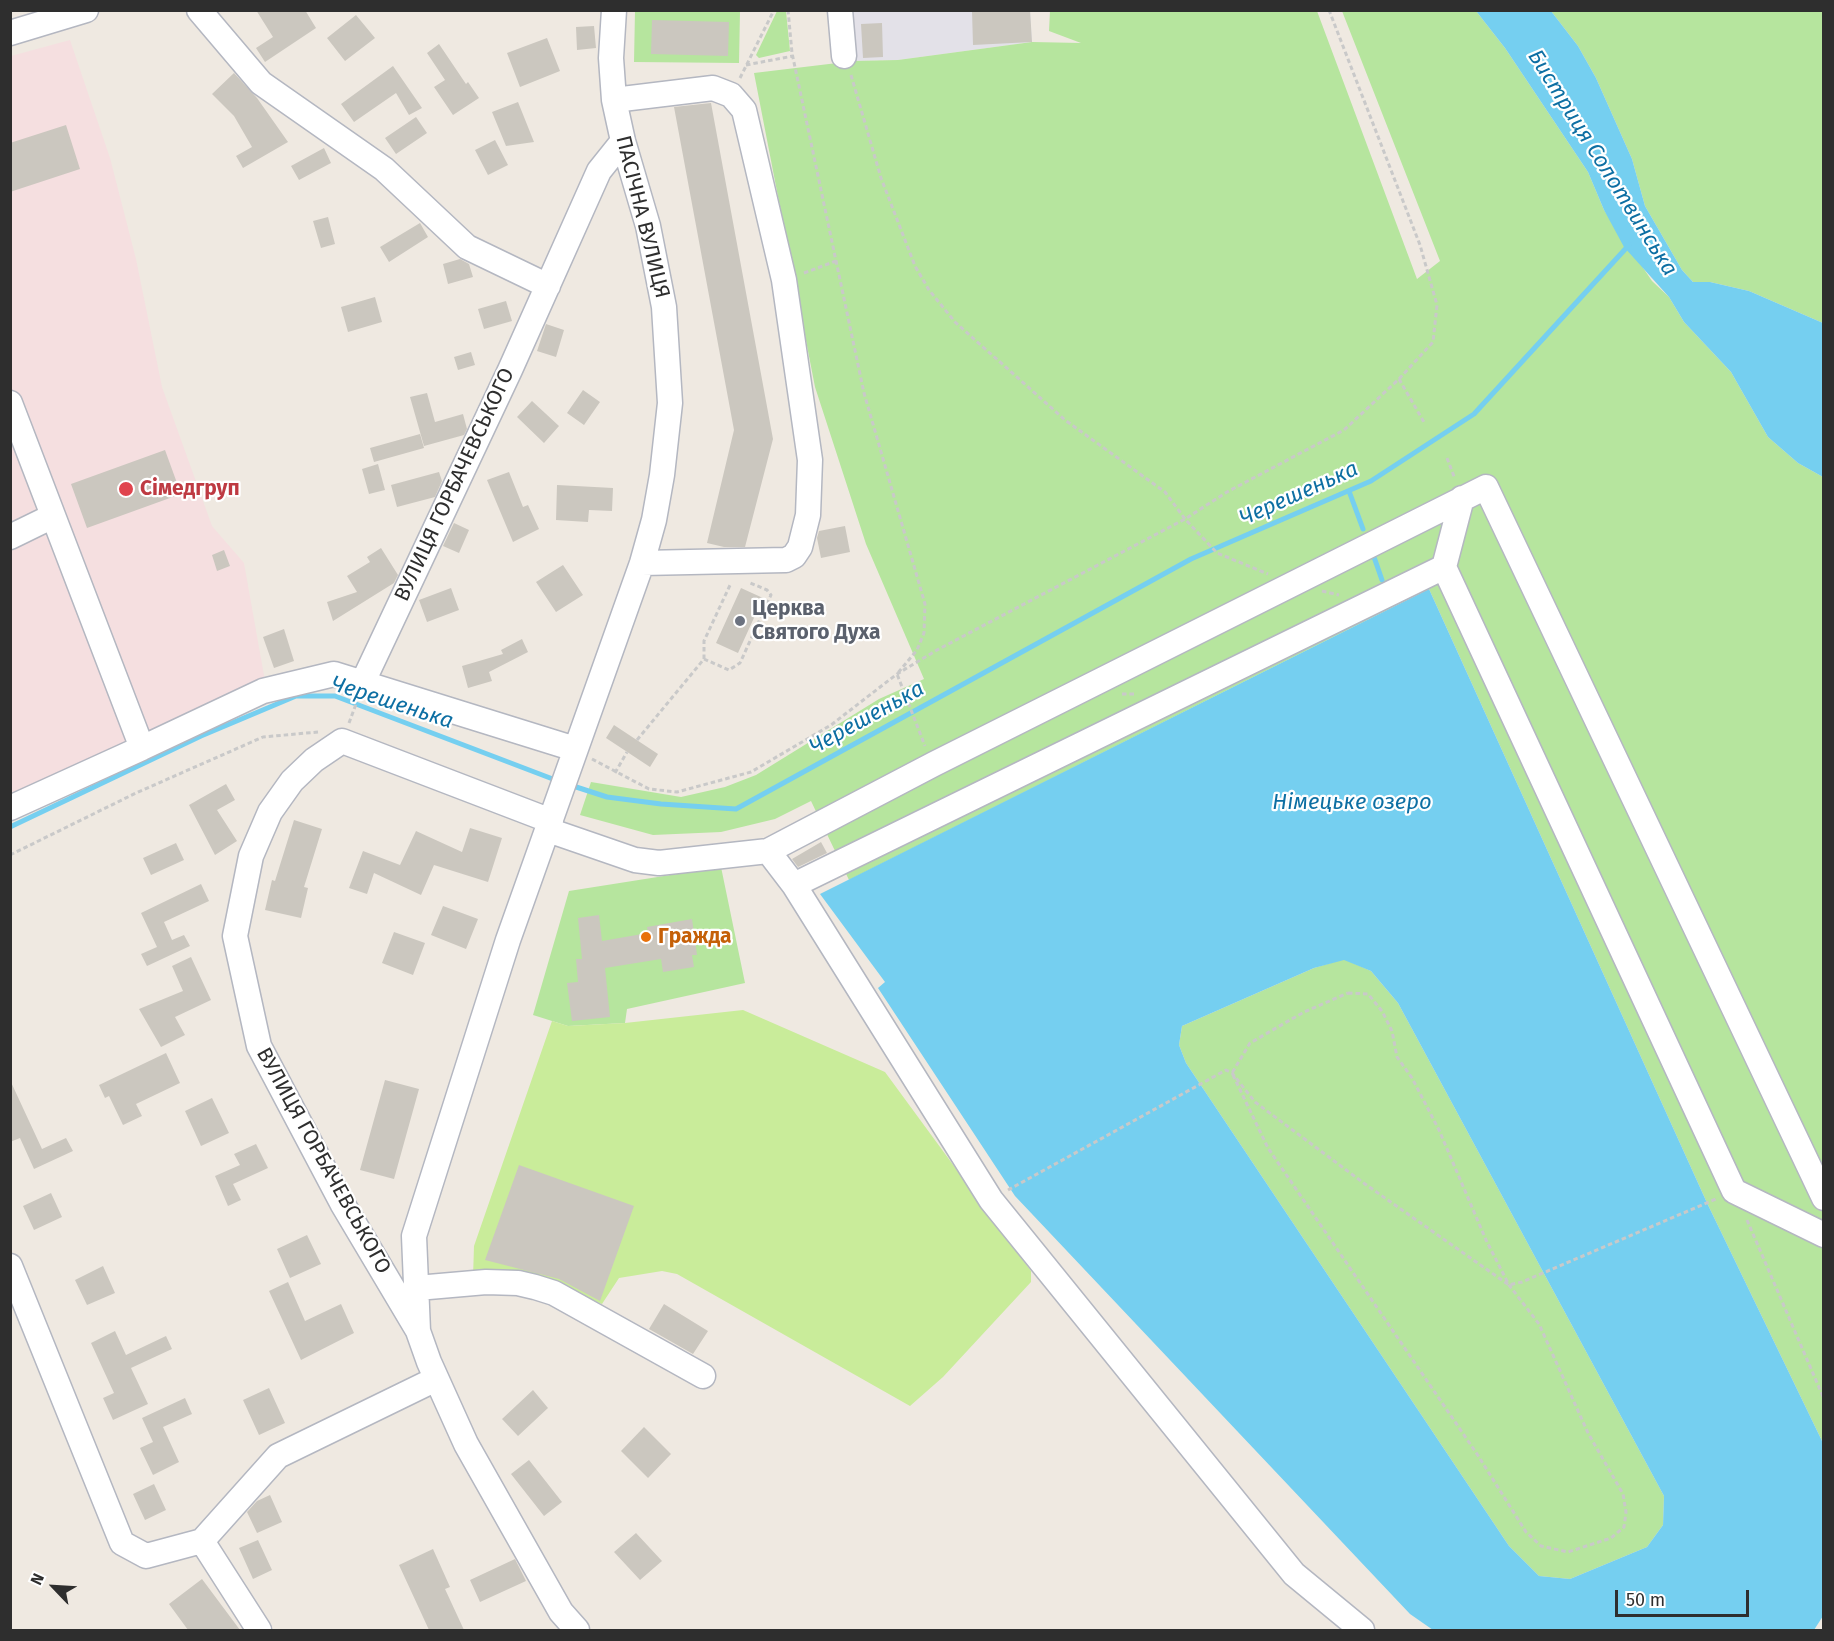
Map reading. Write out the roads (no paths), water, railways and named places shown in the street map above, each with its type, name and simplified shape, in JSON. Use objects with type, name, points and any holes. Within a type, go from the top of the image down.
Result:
[{"type":"street","points":[[10,33],[86,10]]},
{"type":"street","points":[[199,10],[261,83],[384,169],[467,247],[548,286]]},
{"type":"street","name":"ПАСІЧНА ВУЛИЦЯ","points":[[418,1331],[414,1236],[508,940],[642,563],[662,475],[670,403],[664,308],[648,226],[623,141],[615,100],[611,58],[614,10]]},
{"type":"street","points":[[840,10],[844,56]]},
{"type":"street","points":[[615,100],[703,89],[722,91],[731,95],[744,110],[783,280],[810,460],[808,515],[800,547],[794,556],[786,560],[642,563]]},
{"type":"street","name":"ВУЛИЦЯ ГОРБАЧЕВСЬКОГО","points":[[362,684],[548,286],[599,171],[623,141]]},
{"type":"street","points":[[10,403],[142,748]]},
{"type":"street","points":[[552,818],[635,860],[659,863],[768,851],[934,764],[1486,487],[1824,1198]]},
{"type":"street","points":[[1462,498],[1444,567],[1727,1194],[1824,1236]]},
{"type":"street","points":[[10,537],[53,516]]},
{"type":"street","points":[[794,885],[1444,567]]},
{"type":"street","points":[[10,808],[263,691],[334,674],[571,759]]},
{"type":"street","name":"ВУЛИЦЯ ГОРБАЧЕВСЬКОГО","points":[[418,1331],[342,1203],[259,1046],[235,936],[251,856],[270,812],[292,782],[314,760],[342,741],[552,818]]},
{"type":"street","points":[[768,851],[794,885],[991,1200],[1294,1574],[1362,1630]]},
{"type":"street","points":[[10,1266],[122,1543],[146,1556],[202,1541],[278,1456],[436,1378]]},
{"type":"street","points":[[417,1288],[486,1282],[518,1283],[535,1287],[554,1293],[703,1376]]},
{"type":"street","points":[[418,1331],[436,1378],[466,1444],[561,1612],[577,1630]]},
{"type":"street","points":[[202,1541],[259,1630]]},
{"type":"water","name":"Бистриця Солотвинська","points":[[1476,11],[1551,11],[1578,46],[1596,78],[1632,159],[1645,206],[1682,270],[1693,282],[1710,282],[1749,291],[1823,323],[1823,477],[1798,463],[1768,437],[1731,372],[1684,322],[1669,297],[1624,247],[1604,210],[1588,172],[1505,48]]},
{"type":"water","name":"Німецьке озеро","points":[[1429,589],[1708,1205],[1823,1443],[1823,1616],[1814,1630],[1433,1630],[1410,1614],[1015,1196],[878,988],[885,982],[820,894]],"holes":[[[1344,960],[1371,971],[1398,1003],[1664,1496],[1663,1525],[1647,1547],[1570,1579],[1539,1576],[1509,1546],[1186,1063],[1179,1045],[1182,1026],[1314,968]]]},
{"type":"waterway","name":"Черешенька","points":[[570,785],[607,797],[661,804],[736,809],[1191,559],[1371,481],[1474,414],[1629,245]]},
{"type":"waterway","points":[[1349,491],[1363,529]]},
{"type":"waterway","points":[[1374,557],[1382,580]]},
{"type":"waterway","name":"Черешенька","points":[[10,827],[201,736],[296,696],[335,696],[558,781]]},
{"type":"place","name":"Сімедгруп","points":[[126,489]]},
{"type":"place","name":"Церква Святого Духа","points":[[740,621]]},
{"type":"place","name":"Гражда","points":[[646,937]]}]
